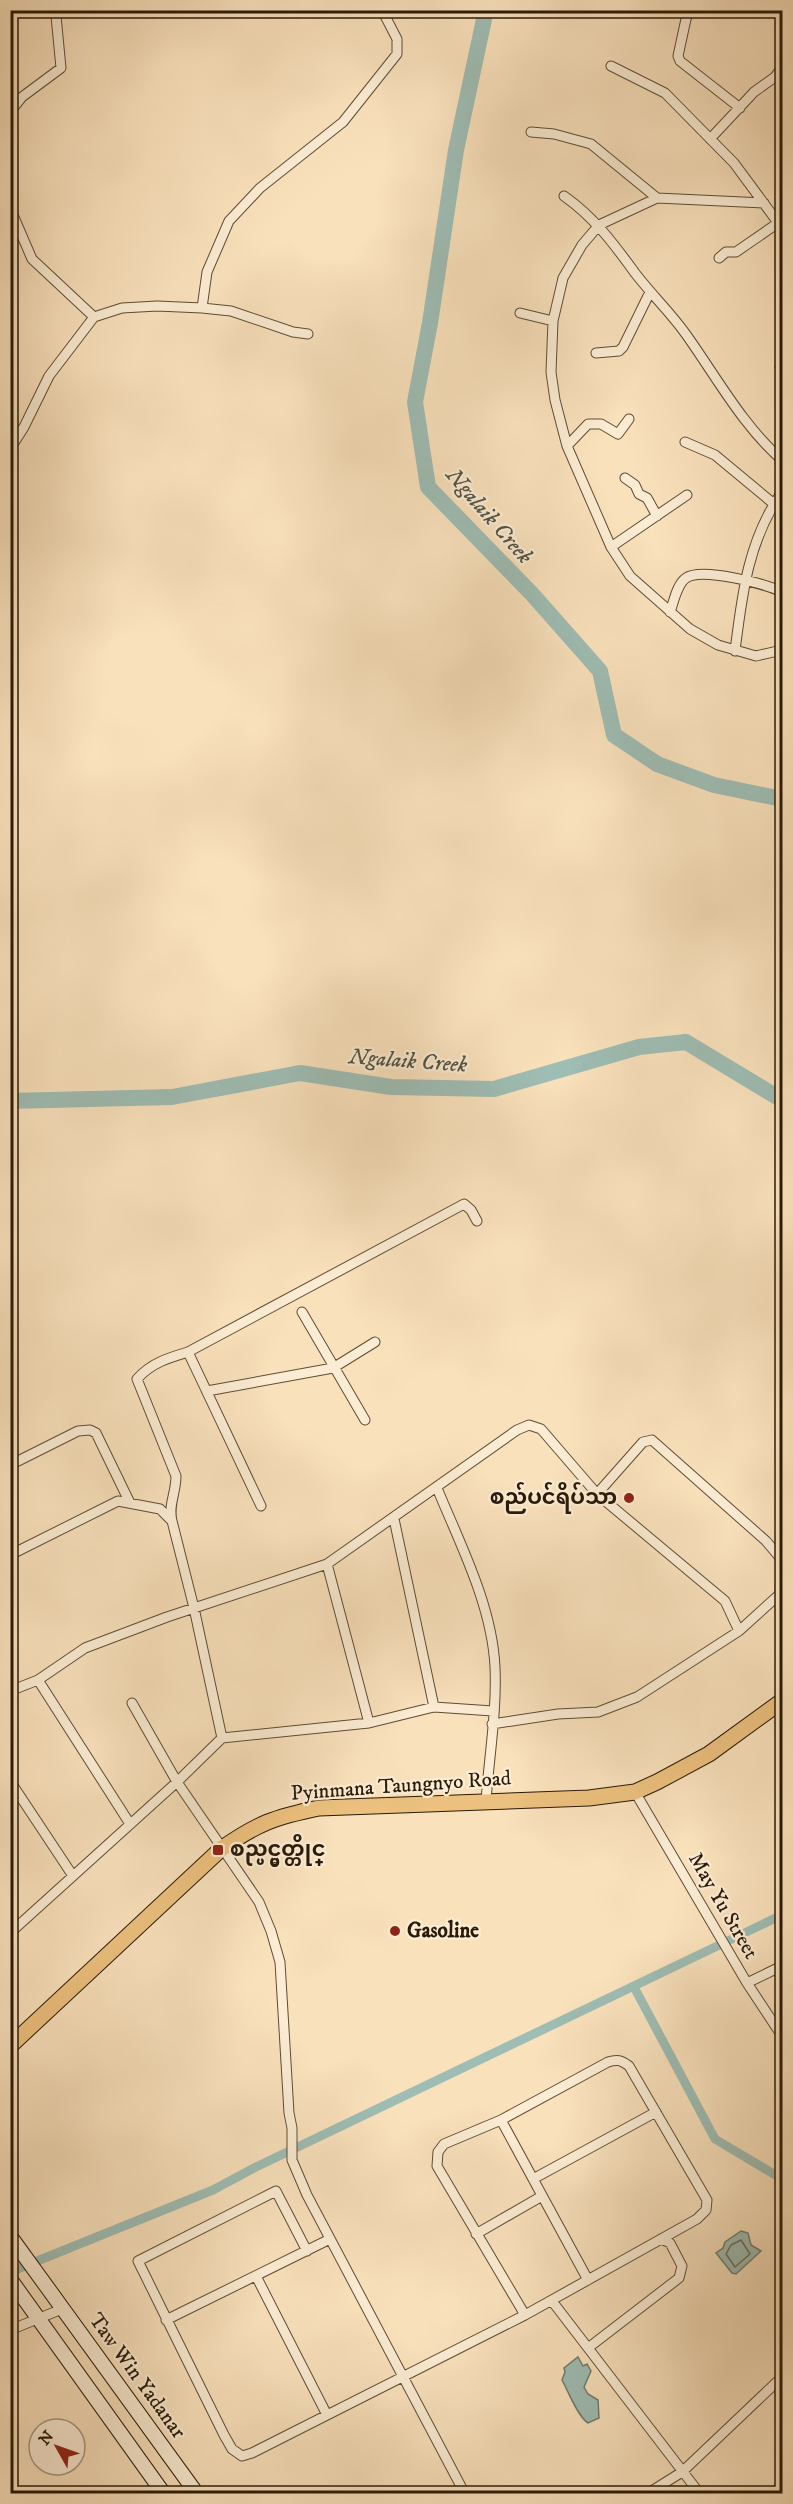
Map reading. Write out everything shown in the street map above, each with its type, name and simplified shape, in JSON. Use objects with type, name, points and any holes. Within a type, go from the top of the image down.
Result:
[{"type":"main road","name":"Pyinmana Taungnyo Road","points":[[10,2046],[221,1849],[249,1829],[278,1816],[319,1808],[589,1798],[635,1792],[709,1754],[783,1701]]},
{"type":"main road","name":"Taw Win Yadanar","points":[[14,2241],[197,2493]]},
{"type":"main road","points":[[15,2285],[164,2493]]},
{"type":"street","points":[[10,112],[22,97],[61,68],[56,16],[62,10]]},
{"type":"street","points":[[202,308],[207,272],[229,221],[260,188],[343,122],[396,54],[397,39],[382,10]]},
{"type":"street","points":[[690,10],[678,56],[680,61],[740,108]]},
{"type":"street","points":[[611,66],[665,93],[734,163],[780,225],[736,252],[726,252],[719,258]]},
{"type":"street","points":[[710,139],[754,92],[775,77],[783,67]]},
{"type":"street","points":[[531,132],[554,134],[591,144],[657,198]]},
{"type":"street","points":[[564,196],[584,210],[599,225],[650,292],[684,331],[755,432],[783,460]]},
{"type":"street","points":[[764,203],[657,198],[599,225],[582,245],[563,279],[553,321],[552,382],[567,446],[611,547],[630,576],[670,612],[705,639],[735,651],[756,656],[783,650]]},
{"type":"street","points":[[10,208],[32,259],[94,317]]},
{"type":"street","points":[[596,353],[619,351],[623,347],[650,292]]},
{"type":"street","points":[[10,449],[49,376],[94,317],[122,308],[157,306],[231,310],[293,332],[308,334]]},
{"type":"street","points":[[520,313],[553,321]]},
{"type":"street","points":[[567,446],[588,424],[601,424],[618,434],[629,420]]},
{"type":"street","points":[[685,442],[715,455],[774,504]]},
{"type":"street","points":[[625,478],[635,485],[639,495],[647,498],[657,516]]},
{"type":"street","points":[[735,651],[744,581],[755,544],[774,504],[783,492]]},
{"type":"street","points":[[611,547],[687,495]]},
{"type":"street","points":[[670,612],[680,586],[687,577],[701,574],[761,583],[783,592]]},
{"type":"street","points":[[222,1738],[194,1608],[169,1511],[176,1491],[176,1476],[137,1379],[144,1370],[164,1359],[188,1352],[464,1204],[471,1210],[477,1221]]},
{"type":"street","points":[[302,1312],[364,1420]]},
{"type":"street","points":[[207,1391],[334,1367],[375,1342]]},
{"type":"street","points":[[188,1352],[261,1506]]},
{"type":"street","points":[[10,1691],[38,1680],[86,1648],[194,1608],[327,1564],[394,1519],[517,1430],[529,1425],[541,1429],[597,1494],[725,1601],[739,1631]]},
{"type":"street","points":[[10,1465],[78,1431],[90,1430],[96,1433],[130,1503]]},
{"type":"street","points":[[597,1494],[643,1442],[652,1440],[766,1541],[783,1560]]},
{"type":"street","points":[[437,1488],[490,1627],[495,1667],[486,1801]]},
{"type":"street","points":[[10,1555],[118,1502],[160,1509],[172,1521]]},
{"type":"street","points":[[394,1519],[434,1707]]},
{"type":"street","points":[[327,1564],[369,1722]]},
{"type":"street","points":[[492,1724],[558,1714],[598,1712],[637,1697],[739,1631],[783,1592]]},
{"type":"street","points":[[38,1680],[130,1824]]},
{"type":"street","points":[[132,1703],[177,1782],[259,1902],[280,1962],[292,2128],[292,2160],[330,2239],[465,2493]]},
{"type":"street","points":[[10,1933],[177,1782],[222,1738],[369,1722],[434,1707],[493,1711]]},
{"type":"street","points":[[10,1781],[73,1876]]},
{"type":"street","name":"May Yu Street","points":[[635,1792],[747,1983],[783,2036]]},
{"type":"street","points":[[747,1983],[783,1966]]},
{"type":"street","points":[[307,2250],[276,2191],[138,2262],[232,2449],[242,2456],[252,2453],[403,2377],[525,2315],[552,2301],[697,2218],[706,2210],[707,2200],[629,2066],[616,2059],[501,2120],[455,2138],[444,2144],[438,2152],[437,2166],[525,2315]]},
{"type":"street","points":[[533,2179],[656,2112]]},
{"type":"street","points":[[501,2120],[588,2280]]},
{"type":"street","points":[[476,2234],[542,2196]]},
{"type":"street","points":[[166,2320],[330,2239]]},
{"type":"street","points":[[588,2348],[679,2278],[682,2266],[670,2243],[661,2239]]},
{"type":"street","points":[[256,2276],[327,2415]]},
{"type":"street","points":[[552,2301],[700,2493]]},
{"type":"street","points":[[10,2330],[63,2309]]},
{"type":"street","points":[[647,2493],[682,2472],[783,2377]]},
{"type":"water","points":[[741,2231],[748,2233],[751,2245],[761,2251],[736,2274],[732,2273],[716,2253],[723,2248],[725,2242]]},
{"type":"water","points":[[578,2357],[583,2366],[587,2364],[591,2371],[584,2387],[588,2394],[598,2400],[599,2418],[588,2423],[577,2410],[562,2380],[564,2368]]},
{"type":"waterway","name":"Ngalaik Creek","points":[[486,10],[456,150],[430,323],[415,402],[428,487],[532,594],[600,671],[614,735],[657,764],[714,785],[782,799]]},
{"type":"waterway","name":"Ngalaik Creek","points":[[10,1101],[172,1097],[300,1073],[391,1087],[494,1089],[639,1047],[686,1042],[782,1100]]},
{"type":"waterway","points":[[10,2272],[213,2190],[256,2167],[782,1915]]},
{"type":"waterway","points":[[634,1987],[715,2139],[782,2179]]},
{"type":"place","name":"စည်ပင်ရိပ်သာ","points":[[629,1498]]},
{"type":"place","name":"စည္ပင္မွတ္တိုင္","points":[[218,1850]]},
{"type":"place","name":"Gasoline","points":[[395,1931]]}]
